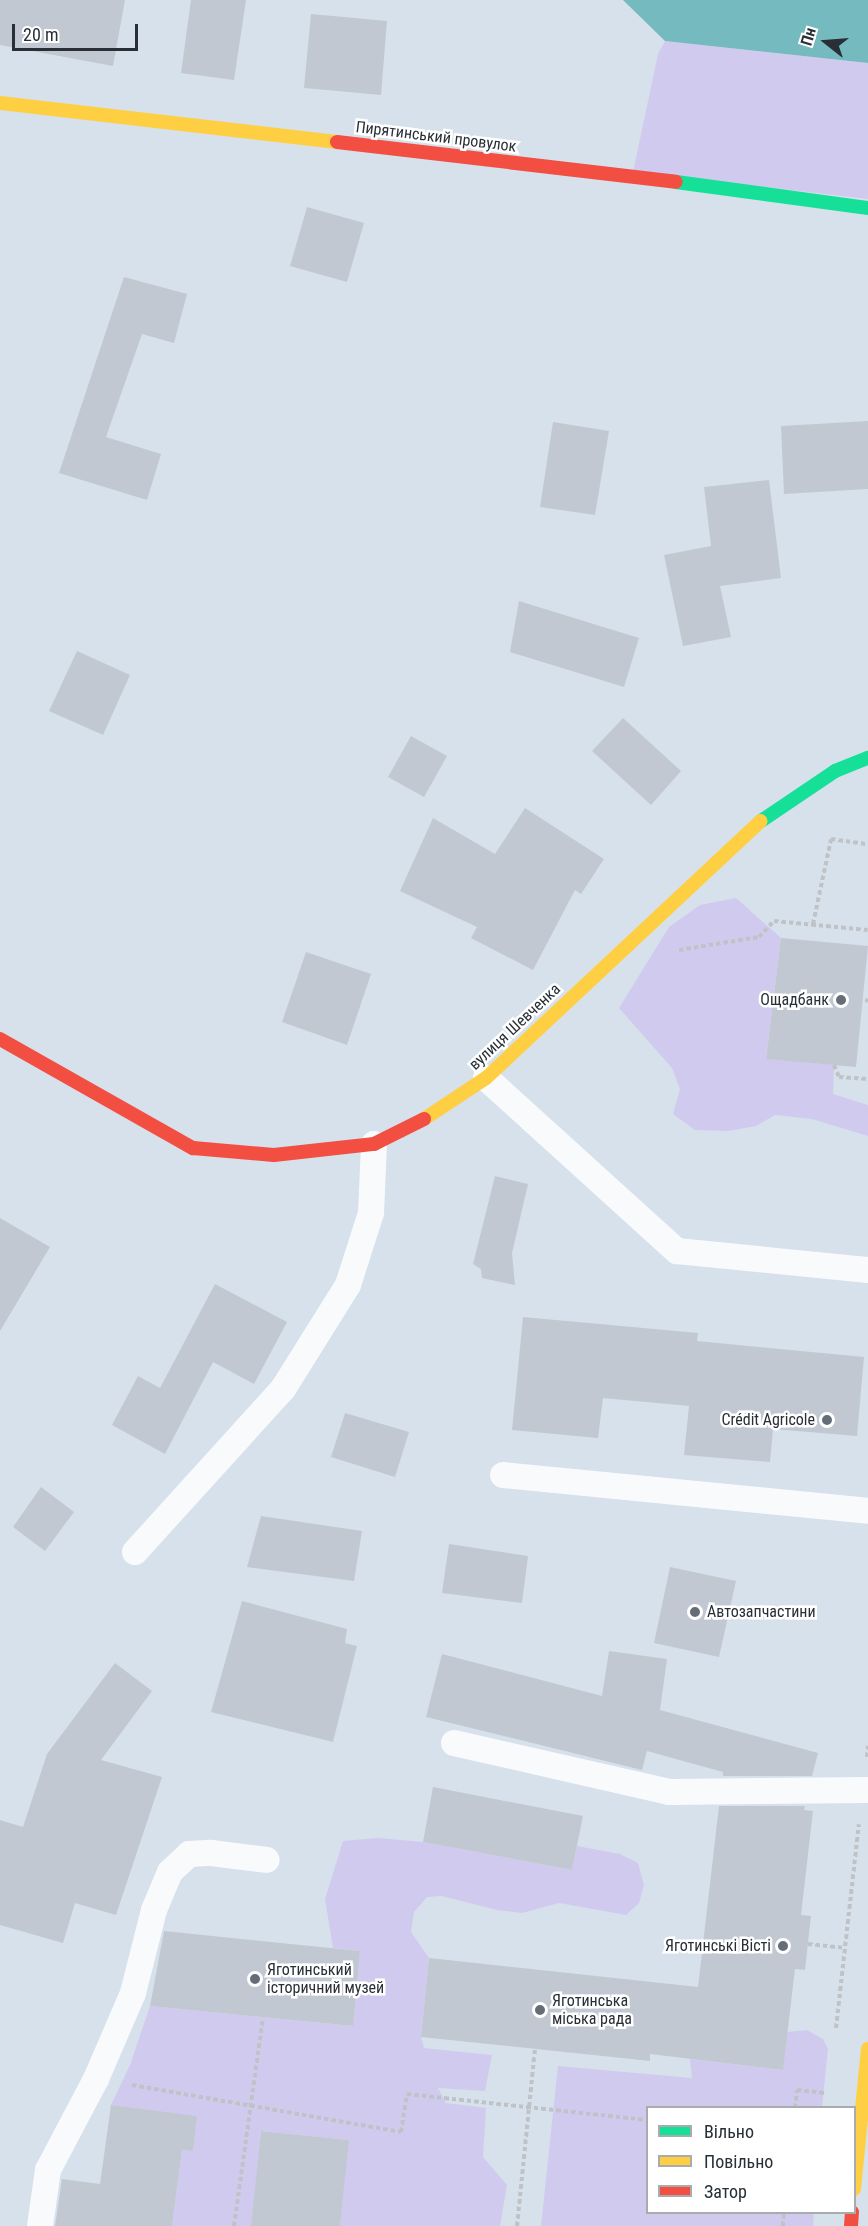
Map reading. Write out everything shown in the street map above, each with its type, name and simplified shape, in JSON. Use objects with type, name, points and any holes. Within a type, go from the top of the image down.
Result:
[{"type":"street","name":"Пирятинський провулок","points":[[0,103],[610,173],[868,208]]},
{"type":"street","name":"вулиця Шевченка","points":[[0,1039],[88,1092],[193,1148],[274,1155],[374,1144],[431,1115],[486,1077],[755,825],[835,771],[868,758]]},
{"type":"street","points":[[856,2178],[868,2049]]},
{"type":"lane","points":[[486,1077],[677,1251],[868,1270]]},
{"type":"lane","points":[[135,1552],[283,1389],[348,1285],[371,1213],[374,1144]]},
{"type":"lane","points":[[503,1475],[868,1510]]},
{"type":"lane","points":[[454,1743],[669,1792],[866,1789]]},
{"type":"lane","points":[[40,2226],[48,2170],[96,2079],[133,1993],[154,1910],[170,1872],[189,1854],[211,1853],[267,1860]]},
{"type":"path","points":[[813,924],[831,839],[868,844]]},
{"type":"path","points":[[667,952],[759,937],[774,921],[868,930]]},
{"type":"path","points":[[834,1065],[838,1077],[868,1080]]},
{"type":"path","points":[[835,2037],[866,1789],[868,1746]]},
{"type":"path","points":[[808,1944],[845,1948]]},
{"type":"path","points":[[234,2226],[262,2018]]},
{"type":"path","points":[[517,2226],[531,2107],[535,2049]]},
{"type":"path","points":[[96,2079],[401,2132],[407,2094],[646,2120]]},
{"type":"path","points":[[795,2106],[797,2090],[828,2093],[830,2082]]},
{"type":"shaded area","points":[[665,41],[868,63],[868,199],[633,172],[658,54]]},
{"type":"shaded area","points":[[736,898],[781,938],[766,1058],[834,1065],[833,1094],[868,1105],[868,1136],[812,1119],[775,1115],[756,1126],[728,1131],[695,1130],[673,1114],[680,1089],[672,1068],[619,1008],[669,927],[700,905]]},
{"type":"shaded area","points":[[378,1838],[423,1842],[572,1870],[577,1846],[620,1854],[638,1863],[644,1885],[639,1903],[626,1915],[559,1903],[522,1913],[497,1910],[442,1896],[427,1897],[414,1912],[411,1932],[429,1958],[421,2037],[424,2048],[492,2055],[485,2091],[438,2088],[446,2103],[486,2108],[483,2157],[507,2185],[500,2226],[340,2226],[348,2140],[261,2131],[252,2226],[172,2226],[182,2150],[193,2151],[196,2117],[111,2105],[130,2065],[150,2006],[352,2026],[360,1951],[333,1948],[325,1899],[343,1841]]},
{"type":"shaded area","points":[[807,2030],[823,2039],[828,2049],[822,2106],[646,2106],[646,2214],[814,2214],[813,2226],[541,2226],[558,2066],[692,2078],[690,2059],[782,2070],[787,2032]]},
{"type":"water","points":[[623,0],[868,0],[868,63],[665,41]]},
{"type":"building","points":[[0,0],[125,0],[113,66],[0,45]]},
{"type":"building","points":[[191,0],[246,0],[234,80],[181,73]]},
{"type":"building","points":[[311,14],[387,21],[381,95],[304,88]]},
{"type":"building","points":[[307,207],[364,223],[347,282],[290,266]]},
{"type":"building","points":[[124,277],[187,294],[174,343],[142,334],[106,437],[161,454],[147,500],[59,473]]},
{"type":"building","points":[[868,421],[868,489],[784,494],[781,426]]},
{"type":"building","points":[[553,422],[609,431],[595,515],[540,507]]},
{"type":"building","points":[[769,480],[781,578],[720,586],[731,637],[683,646],[664,555],[711,546],[704,487]]},
{"type":"building","points":[[519,601],[639,638],[624,687],[510,652]]},
{"type":"building","points":[[77,651],[130,675],[103,735],[49,711]]},
{"type":"building","points":[[623,718],[681,771],[651,805],[592,751]]},
{"type":"building","points":[[411,736],[447,756],[424,797],[388,777]]},
{"type":"building","points":[[525,808],[604,859],[581,894],[575,890],[533,970],[471,938],[477,927],[400,891],[433,818],[495,854]]},
{"type":"building","points":[[781,938],[868,946],[856,1067],[766,1059]]},
{"type":"building","points":[[306,952],[371,974],[347,1045],[282,1022]]},
{"type":"building","points":[[495,1176],[528,1184],[512,1253],[515,1285],[482,1278],[481,1269],[473,1264]]},
{"type":"building","points":[[0,1218],[50,1247],[0,1331]]},
{"type":"building","points":[[215,1284],[287,1322],[254,1384],[213,1362],[165,1454],[112,1425],[138,1376],[160,1388]]},
{"type":"building","points":[[523,1317],[698,1333],[697,1341],[864,1357],[857,1436],[773,1429],[770,1462],[684,1455],[689,1406],[603,1398],[598,1438],[512,1430]]},
{"type":"building","points":[[345,1413],[409,1432],[395,1477],[331,1457]]},
{"type":"building","points":[[41,1487],[74,1512],[45,1551],[13,1527]]},
{"type":"building","points":[[261,1516],[362,1531],[354,1581],[247,1567]]},
{"type":"building","points":[[449,1544],[528,1556],[522,1603],[442,1593]]},
{"type":"building","name":"Автозапчастини","points":[[670,1567],[736,1581],[719,1657],[654,1643]]},
{"type":"building","points":[[242,1601],[347,1629],[345,1643],[357,1646],[333,1742],[211,1712]]},
{"type":"building","points":[[609,1651],[667,1659],[660,1710],[818,1753],[812,1776],[723,1776],[723,1772],[647,1751],[642,1770],[426,1717],[442,1654],[602,1696]]},
{"type":"building","points":[[115,1663],[152,1691],[101,1760],[162,1777],[116,1915],[75,1903],[63,1943],[0,1925],[0,1820],[23,1827],[47,1754]]},
{"type":"building","points":[[433,1787],[583,1816],[572,1870],[423,1842]]},
{"type":"building","points":[[719,1806],[805,1806],[804,1810],[813,1811],[801,1915],[811,1916],[805,1970],[795,1969],[783,2070],[650,2054],[650,2061],[421,2037],[429,1958],[698,1987]]},
{"type":"building","name":"Яготинський історичний музей","points":[[164,1931],[360,1951],[353,2026],[150,2006]]},
{"type":"building","points":[[111,2105],[197,2116],[193,2151],[182,2150],[172,2226],[55,2226],[62,2179],[100,2184]]},
{"type":"building","points":[[261,2131],[349,2140],[340,2226],[251,2226]]},
{"type":"traffic: fast","points":[[676,182],[868,208]]},
{"type":"traffic: fast","points":[[761,821],[835,771],[868,758]]},
{"type":"traffic: slow","points":[[0,103],[337,142]]},
{"type":"traffic: slow","points":[[424,1119],[486,1078],[761,821]]},
{"type":"traffic: slow","points":[[856,2169],[868,2049]]},
{"type":"traffic: jam","points":[[337,142],[676,182]]},
{"type":"traffic: jam","points":[[0,1039],[193,1148],[274,1155],[374,1144],[424,1119]]},
{"type":"traffic: jam","points":[[851,2226],[852,2214]]},
{"type":"place","name":"Ощадбанк","points":[[841,1000]]},
{"type":"place","name":"Crédit Agricole","points":[[827,1420]]},
{"type":"place","name":"Автозапчастини","points":[[695,1612]]},
{"type":"place","name":"Яготинські Вісті","points":[[783,1946]]},
{"type":"place","name":"Яготинський історичний музей","points":[[255,1979]]},
{"type":"place","name":"Яготинська міська рада","points":[[540,2010]]}]
